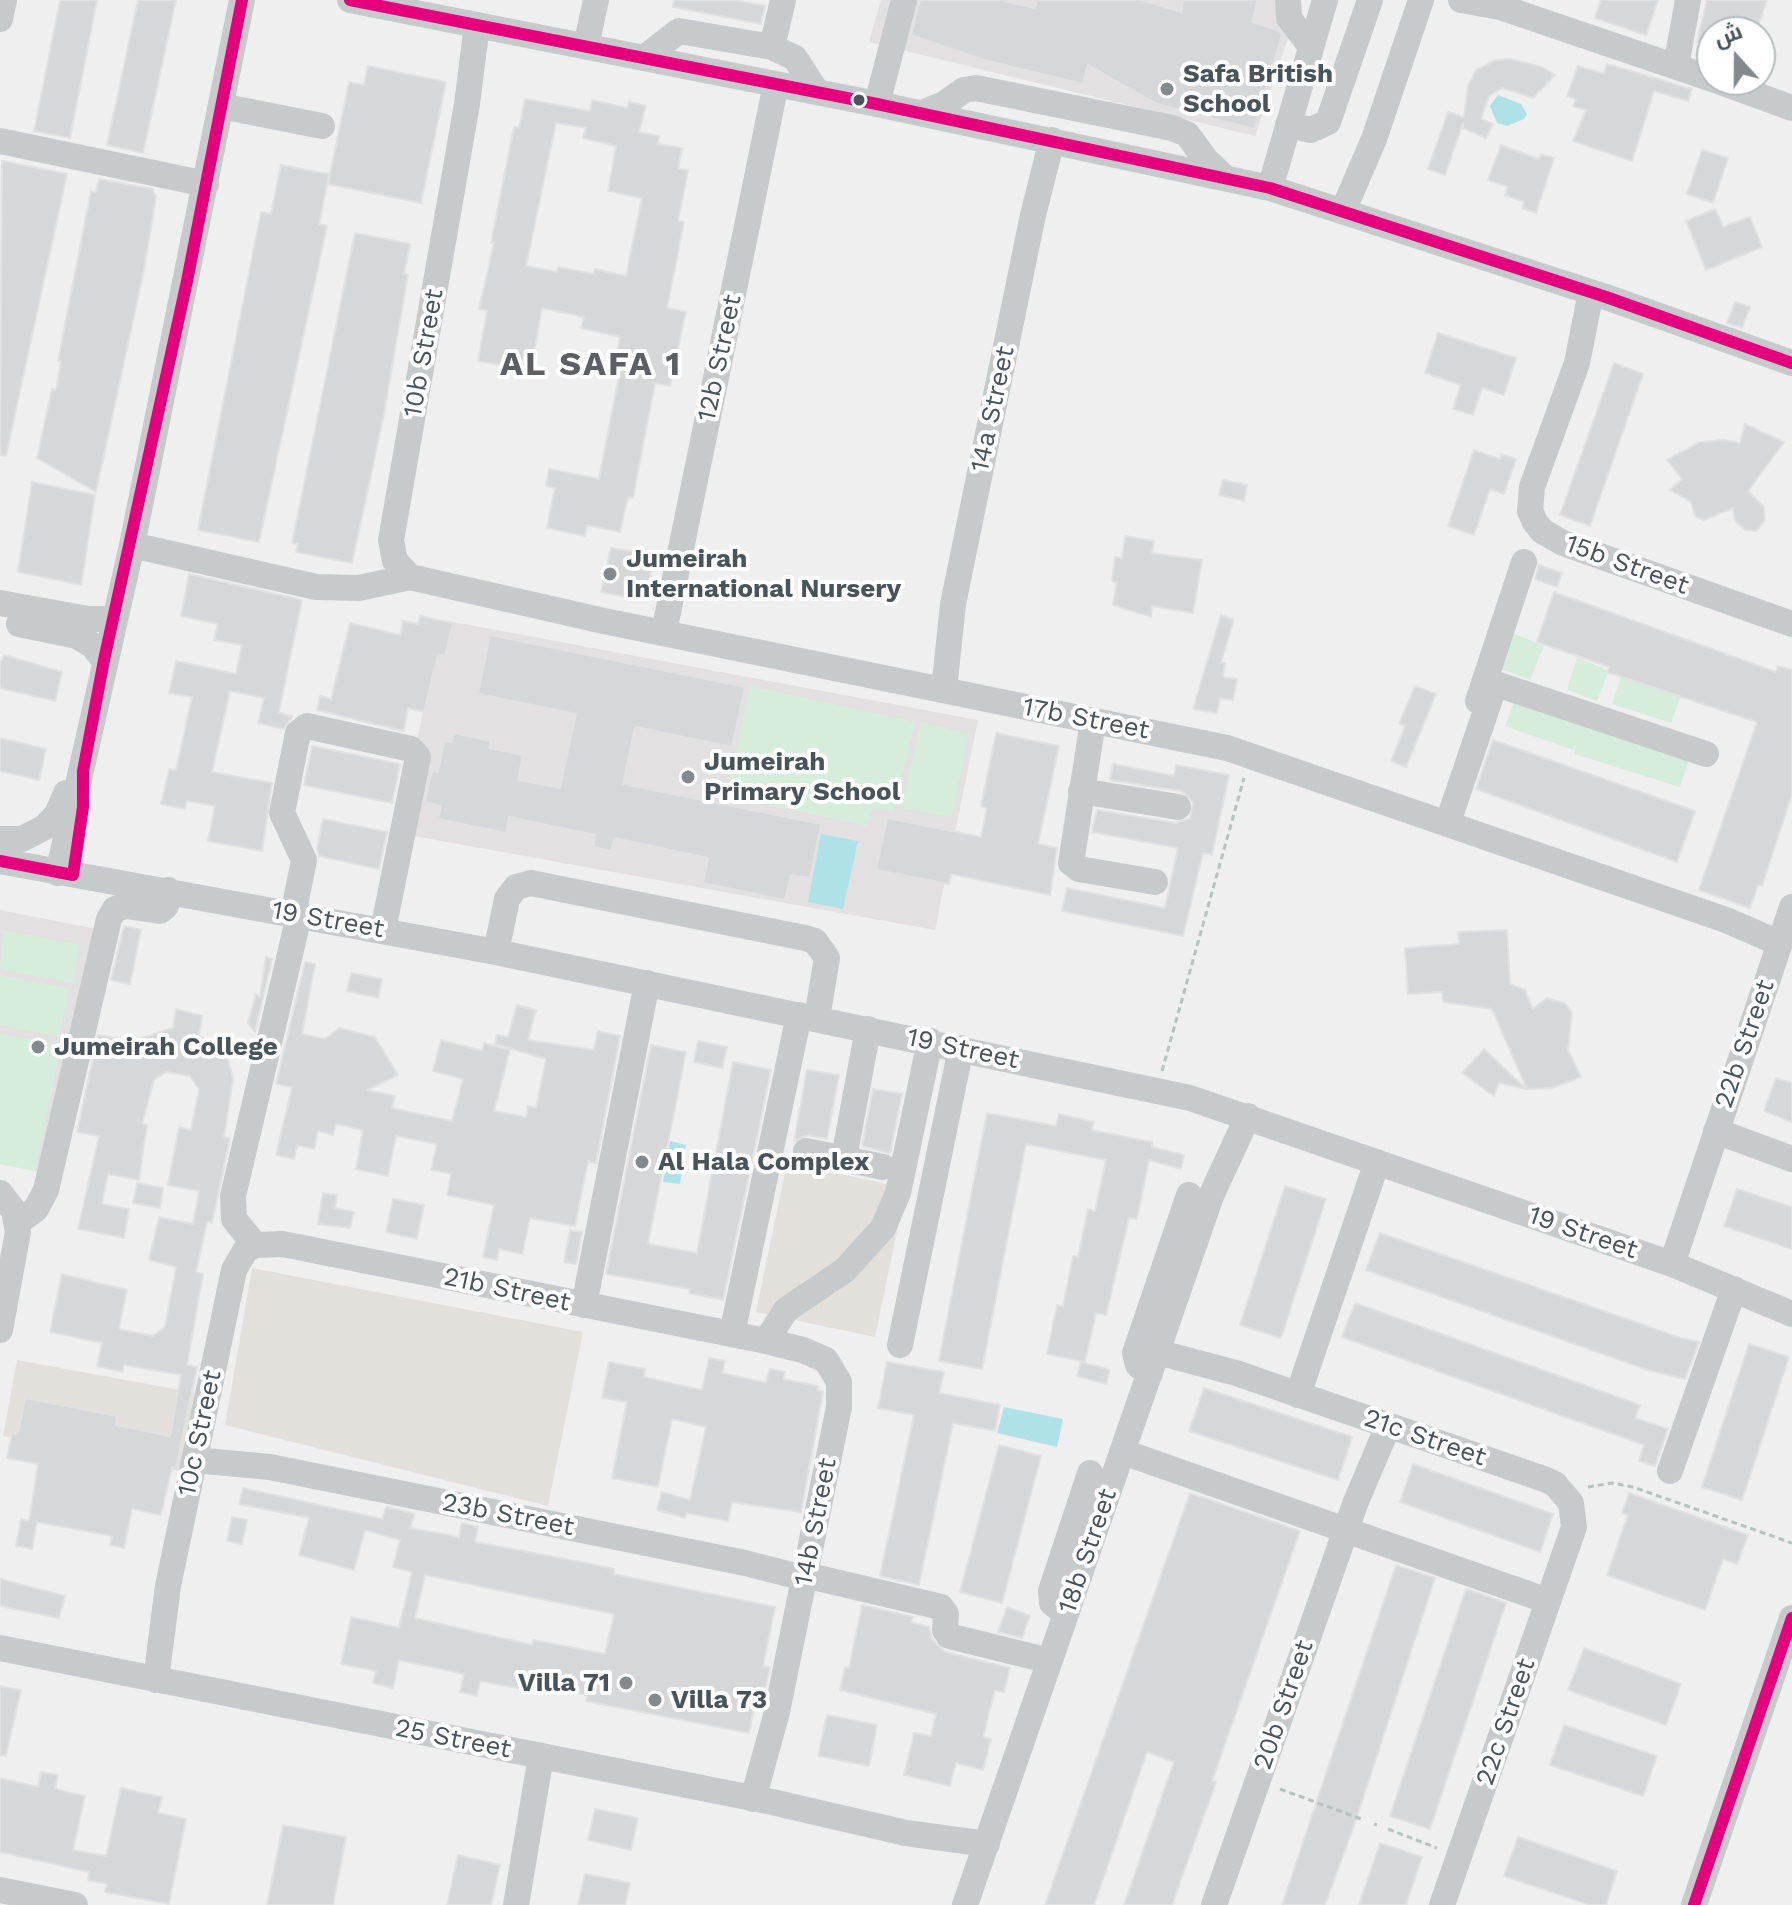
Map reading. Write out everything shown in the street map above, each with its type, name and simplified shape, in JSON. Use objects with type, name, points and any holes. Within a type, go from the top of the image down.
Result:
[{"type":"street","points":[[0,19],[4,0]]},
{"type":"street","points":[[66,869],[83,807],[83,771],[104,660],[132,545],[242,0]]},
{"type":"street","points":[[350,0],[922,113],[1270,188],[1599,294],[1792,363]]},
{"type":"street","points":[[586,46],[596,0]]},
{"type":"street","points":[[772,47],[783,0]]},
{"type":"street","points":[[872,103],[896,0]]},
{"type":"street","points":[[872,103],[904,0]]},
{"type":"street","points":[[1288,0],[1289,18],[1311,47]]},
{"type":"street","points":[[1270,188],[1325,0]]},
{"type":"street","points":[[1288,125],[1311,130],[1328,122],[1370,0]]},
{"type":"street","points":[[1352,214],[1421,0]]},
{"type":"street","points":[[1461,0],[1494,4],[1696,74]]},
{"type":"street","points":[[1667,63],[1685,0]]},
{"type":"street","name":"10b Street","points":[[419,580],[395,561],[391,540],[467,104],[486,27]]},
{"type":"street","points":[[644,58],[679,31],[772,47],[795,58],[817,92]]},
{"type":"street","name":"12b Street","points":[[664,632],[776,84]]},
{"type":"street","points":[[922,113],[944,104],[964,90],[976,88],[1172,128],[1187,134],[1206,160],[1225,178]]},
{"type":"street","points":[[1758,96],[1792,108]]},
{"type":"street","points":[[221,106],[322,126]]},
{"type":"street","name":"14a Street","points":[[935,688],[1033,215],[1044,138]]},
{"type":"street","points":[[0,141],[206,184]]},
{"type":"street","name":"15b Street","points":[[1599,294],[1530,499],[1530,511],[1542,531],[1563,543],[1792,624]]},
{"type":"street","points":[[132,545],[316,587],[359,588],[419,580]]},
{"type":"street","points":[[1443,820],[1524,562]]},
{"type":"street","name":"17b Street","points":[[419,580],[1251,754],[1726,920],[1785,936]]},
{"type":"street","points":[[0,603],[88,619],[115,619]]},
{"type":"street","points":[[0,620],[77,636],[104,660]]},
{"type":"street","points":[[1443,820],[1493,690],[1499,685],[1706,754]]},
{"type":"street","points":[[1093,721],[1070,859],[1073,866],[1155,882]]},
{"type":"street","points":[[255,1245],[234,1219],[233,1196],[296,915],[304,860],[282,813],[298,733],[307,726],[411,749],[416,754],[383,930]]},
{"type":"street","points":[[0,839],[22,839],[45,827],[57,814],[69,787],[83,771]]},
{"type":"street","points":[[1081,791],[1178,807]]},
{"type":"street","name":"19 Street","points":[[0,847],[66,869]]},
{"type":"street","name":"19 Street","points":[[0,861],[66,869],[496,952],[1157,1090],[1240,1113],[1663,1261],[1788,1310]]},
{"type":"street","points":[[496,952],[507,899],[516,887],[531,883],[805,938],[815,941],[827,958],[808,1016],[732,1334]]},
{"type":"street","points":[[17,1223],[36,1209],[46,1190],[109,919],[115,909],[126,906],[160,911],[166,906],[168,890]]},
{"type":"street","name":"22b Street","points":[[1663,1261],[1716,1131],[1785,936]]},
{"type":"street","points":[[584,1305],[647,983]]},
{"type":"street","points":[[844,1158],[868,1029]]},
{"type":"street","points":[[766,1341],[786,1310],[845,1270],[883,1228],[898,1193],[930,1041]]},
{"type":"street","points":[[900,1345],[961,1048]]},
{"type":"street","name":"18b Street","points":[[965,1905],[1157,1353],[1200,1196],[1240,1113]]},
{"type":"street","points":[[1716,1131],[1792,1159]]},
{"type":"street","points":[[806,1151],[883,1167]]},
{"type":"street","points":[[1298,1395],[1377,1162]]},
{"type":"street","points":[[0,1193],[8,1200],[17,1223],[16,1252],[0,1330]]},
{"type":"street","points":[[1157,1353],[1138,1365],[1135,1353],[1200,1196]]},
{"type":"street","name":"21b Street","points":[[255,1245],[283,1244],[803,1350]]},
{"type":"street","name":"10c Street","points":[[147,1678],[231,1281],[238,1260],[255,1245]]},
{"type":"street","points":[[1670,1471],[1734,1289]]},
{"type":"street","name":"14b Street","points":[[762,1800],[840,1395],[839,1382],[826,1360],[803,1350]]},
{"type":"street","name":"21c Street","points":[[1157,1353],[1236,1373],[1544,1479],[1565,1492]]},
{"type":"street","name":"20b Street","points":[[1214,1905],[1355,1504],[1378,1422]]},
{"type":"street","name":"23b Street","points":[[196,1452],[745,1563],[806,1571],[941,1607],[946,1614],[945,1630],[949,1636],[1050,1661]]},
{"type":"street","points":[[1123,1452],[1548,1601]]},
{"type":"street","points":[[1066,1614],[1056,1608],[1051,1591],[1090,1473]]},
{"type":"street","name":"22c Street","points":[[1442,1905],[1570,1538],[1575,1515],[1565,1492]]},
{"type":"street","points":[[1694,1905],[1792,1618]]},
{"type":"street","name":"25 Street","points":[[0,1648],[762,1800],[983,1854]]},
{"type":"street","points":[[516,1905],[550,1758]]},
{"type":"street","points":[[0,1890],[75,1905]]},
{"type":"path","points":[[1157,1090],[1251,754]]},
{"type":"path","points":[[1565,1492],[1612,1483],[1633,1487],[1792,1543]]},
{"type":"path","points":[[1258,1781],[1364,1820]]},
{"type":"path","points":[[1388,1829],[1459,1856]]},
{"type":"shaded area","name":"Safa British School","points":[[881,0],[1301,0],[1255,136],[869,42]]},
{"type":"shaded area","name":"Jumeirah Primary School","points":[[443,620],[978,720],[935,930],[397,833]]},
{"type":"shaded area","name":"Jumeirah College","points":[[0,910],[102,930],[47,1173],[0,1164]]},
{"type":"green space","points":[[1510,632],[1544,646],[1530,680],[1496,667]]},
{"type":"green space","points":[[1577,658],[1609,670],[1597,701],[1567,690]]},
{"type":"green space","points":[[1623,671],[1683,690],[1671,723],[1612,704]]},
{"type":"green space","points":[[750,686],[915,722],[894,812],[872,808],[867,826],[726,796]]},
{"type":"green space","points":[[1517,694],[1691,754],[1680,787],[1574,754],[1576,744],[1573,750],[1505,726]]},
{"type":"green space","points":[[921,722],[969,734],[951,817],[901,808]]},
{"type":"green space","points":[[3,930],[80,945],[72,983],[0,969]]},
{"type":"green space","points":[[0,975],[69,989],[59,1037],[0,1025]]},
{"type":"green space","points":[[0,1034],[61,1045],[35,1171],[0,1164]]},
{"type":"sand","points":[[787,1163],[906,1188],[875,1337],[756,1312]]},
{"type":"sand","points":[[252,1268],[583,1332],[548,1506],[225,1425]]},
{"type":"sand","points":[[17,1360],[207,1395],[190,1473],[3,1436]]},
{"type":"water","points":[[1498,95],[1521,104],[1527,114],[1524,119],[1507,126],[1497,123],[1490,106]]},
{"type":"water","points":[[821,834],[858,841],[843,909],[808,902]]},
{"type":"water","points":[[670,1141],[686,1145],[680,1184],[663,1182]]},
{"type":"water","points":[[1004,1407],[1063,1419],[1057,1447],[997,1433]]},
{"type":"building","points":[[60,0],[97,0],[70,138],[34,131]]},
{"type":"building","points":[[138,0],[176,0],[143,153],[107,145]]},
{"type":"building","points":[[674,0],[734,0],[765,6],[761,24],[673,7]]},
{"type":"building","name":"Safa British School","points":[[920,0],[1000,0],[1035,8],[1037,0],[1141,0],[1181,12],[1183,0],[1258,0],[1252,22],[1278,30],[1282,35],[1254,129],[1157,104],[1088,65],[1083,84],[984,60],[911,35]]},
{"type":"building","points":[[1601,0],[1658,0],[1646,35],[1595,18]]},
{"type":"building","points":[[1707,0],[1767,0],[1762,16],[1703,16]]},
{"type":"building","points":[[1510,59],[1542,67],[1555,75],[1533,98],[1502,88],[1489,96],[1481,119],[1493,124],[1486,138],[1463,128],[1463,123],[1445,175],[1428,169],[1448,112],[1464,117],[1468,86],[1476,70],[1496,60]]},
{"type":"building","points":[[1607,64],[1692,89],[1688,101],[1654,91],[1632,161],[1573,141],[1586,110],[1573,106],[1576,99],[1567,96],[1578,66],[1604,74]]},
{"type":"building","points":[[368,66],[446,82],[421,203],[328,184],[349,82],[364,85]]},
{"type":"building","points":[[525,99],[590,111],[592,100],[627,108],[629,102],[646,106],[639,132],[659,136],[658,144],[682,148],[678,169],[688,170],[678,221],[684,222],[667,308],[686,312],[670,386],[655,383],[633,498],[628,497],[620,532],[587,525],[585,536],[547,528],[555,488],[546,486],[549,469],[599,479],[619,376],[613,375],[620,337],[581,328],[584,317],[542,308],[531,370],[478,361],[487,311],[479,309],[514,127],[519,128]],"holes":[[[556,123],[586,128],[583,138],[616,146],[608,191],[642,198],[626,276],[595,269],[594,274],[558,267],[557,272],[526,266]]]},
{"type":"building","points":[[1501,145],[1539,159],[1541,154],[1554,158],[1536,213],[1522,208],[1524,202],[1505,195],[1508,187],[1488,180]]},
{"type":"building","points":[[1702,150],[1728,158],[1713,203],[1687,194]]},
{"type":"building","points":[[2,161],[67,174],[6,456],[0,455]]},
{"type":"building","points":[[281,165],[329,174],[319,224],[327,226],[259,542],[198,530],[261,212],[271,214]]},
{"type":"building","points":[[99,179],[152,189],[156,197],[144,270],[96,492],[37,458],[52,389],[56,390],[61,361],[58,361],[91,191],[96,192]]},
{"type":"building","points":[[1715,209],[1723,227],[1750,217],[1762,247],[1706,270],[1686,221]]},
{"type":"building","points":[[355,233],[410,244],[404,274],[408,275],[383,419],[352,563],[296,552],[298,544],[292,543]]},
{"type":"building","points":[[1735,302],[1750,307],[1742,328],[1727,323]]},
{"type":"building","points":[[1438,333],[1516,358],[1504,395],[1482,388],[1473,415],[1453,409],[1461,385],[1425,373]]},
{"type":"building","points":[[1614,363],[1643,374],[1590,526],[1560,515]]},
{"type":"building","points":[[1745,424],[1784,442],[1748,491],[1764,507],[1765,520],[1756,531],[1745,530],[1735,521],[1733,508],[1704,520],[1696,517],[1690,501],[1670,490],[1682,479],[1667,460],[1700,442],[1724,440],[1740,443]]},
{"type":"building","points":[[1474,450],[1500,459],[1501,454],[1516,459],[1504,494],[1490,489],[1474,535],[1448,526]]},
{"type":"building","points":[[1223,480],[1247,485],[1244,501],[1219,495]]},
{"type":"building","points":[[32,482],[95,495],[81,585],[18,572]]},
{"type":"building","points":[[1125,536],[1154,541],[1152,553],[1202,560],[1193,613],[1152,606],[1151,617],[1113,605],[1117,582],[1112,581],[1115,557],[1122,558]]},
{"type":"building","points":[[611,548],[654,555],[648,586],[636,599],[601,592]]},
{"type":"building","points":[[1539,565],[1562,573],[1557,587],[1535,579]]},
{"type":"building","points":[[189,574],[302,600],[279,712],[292,717],[283,729],[258,723],[264,698],[230,691],[212,772],[272,783],[262,851],[208,841],[215,806],[187,801],[185,809],[161,804],[169,769],[176,770],[192,697],[169,693],[176,661],[236,674],[242,645],[214,640],[218,624],[181,616]]},
{"type":"building","points":[[1554,592],[1776,672],[1778,666],[1792,670],[1792,794],[1762,886],[1758,885],[1750,908],[1699,890],[1757,722],[1607,672],[1609,667],[1537,642]]},
{"type":"building","points":[[1221,615],[1234,620],[1221,662],[1225,663],[1223,677],[1237,679],[1233,700],[1220,698],[1217,713],[1193,709]]},
{"type":"building","points":[[420,616],[453,623],[445,656],[438,654],[424,712],[408,708],[404,731],[317,710],[320,696],[331,699],[350,623],[400,635],[403,621],[418,624]]},
{"type":"building","points":[[490,635],[745,687],[732,747],[635,727],[623,784],[821,824],[810,878],[791,875],[785,900],[703,883],[708,858],[614,838],[611,851],[593,847],[595,835],[509,817],[506,833],[438,819],[441,806],[425,802],[432,771],[438,772],[444,741],[452,742],[454,733],[491,741],[489,748],[523,755],[518,780],[560,788],[576,714],[478,694]]},
{"type":"building","points":[[4,655],[62,672],[55,701],[0,688],[0,664]]},
{"type":"building","points":[[1415,686],[1436,694],[1406,767],[1391,761],[1405,726],[1399,724]]},
{"type":"building","points":[[996,733],[1059,746],[1038,844],[1057,848],[1050,895],[951,874],[949,884],[876,870],[887,818],[981,837],[987,808],[981,806]]},
{"type":"building","points":[[0,738],[46,749],[39,780],[0,771]]},
{"type":"building","points":[[1493,740],[1695,811],[1677,862],[1476,789]]},
{"type":"building","points":[[312,746],[400,764],[392,803],[304,785]]},
{"type":"building","points":[[1113,764],[1174,776],[1176,765],[1229,775],[1212,855],[1203,853],[1183,936],[1062,911],[1067,888],[1165,908],[1178,848],[1092,832],[1097,810],[1176,823],[1190,818],[1193,802],[1181,791],[1110,780]]},
{"type":"building","points":[[323,819],[387,832],[379,869],[319,856],[317,849]]},
{"type":"building","points":[[124,926],[141,930],[130,984],[111,980]]},
{"type":"building","points":[[1507,930],[1510,984],[1525,990],[1533,1009],[1547,998],[1566,1004],[1572,1013],[1568,1050],[1581,1077],[1552,1088],[1527,1089],[1492,1009],[1443,1002],[1442,992],[1408,994],[1405,948],[1459,944],[1458,932]]},
{"type":"building","points":[[266,957],[272,959],[255,1032],[248,1023],[256,994],[260,997]]},
{"type":"building","points":[[305,962],[315,964],[302,1034],[325,1039],[339,1028],[375,1037],[398,1075],[367,1090],[395,1096],[392,1108],[452,1121],[463,1079],[433,1071],[441,1040],[482,1051],[484,1043],[510,1050],[494,1111],[526,1117],[528,1106],[536,1108],[546,1059],[495,1044],[497,1035],[508,1037],[517,1005],[536,1010],[528,1040],[594,1050],[598,1031],[620,1036],[596,1163],[588,1161],[575,1226],[530,1218],[522,1254],[499,1249],[497,1260],[483,1257],[494,1205],[447,1195],[451,1174],[431,1170],[437,1144],[396,1136],[388,1176],[356,1169],[363,1130],[336,1124],[333,1135],[318,1131],[314,1149],[297,1145],[294,1159],[276,1155],[292,1087],[276,1084]]},
{"type":"building","points":[[351,973],[382,979],[378,998],[347,991]]},
{"type":"building","points":[[176,1009],[202,1016],[199,1035],[227,1055],[233,1078],[224,1137],[230,1138],[212,1223],[207,1222],[196,1272],[203,1274],[187,1365],[197,1367],[176,1468],[172,1467],[161,1515],[132,1509],[124,1548],[110,1545],[112,1536],[37,1522],[32,1549],[16,1546],[21,1519],[29,1521],[38,1464],[7,1458],[12,1433],[18,1434],[25,1398],[117,1416],[116,1425],[170,1436],[181,1375],[124,1365],[122,1372],[97,1366],[102,1343],[50,1332],[62,1274],[127,1290],[119,1329],[153,1336],[165,1327],[176,1267],[149,1260],[159,1217],[193,1224],[199,1191],[168,1185],[179,1127],[191,1130],[199,1089],[190,1076],[166,1072],[154,1080],[142,1124],[147,1125],[139,1180],[108,1174],[102,1204],[129,1209],[124,1238],[78,1229],[99,1136],[77,1132],[98,1035],[133,1041],[173,1028]]},
{"type":"building","points":[[698,1041],[727,1047],[722,1068],[694,1062]]},
{"type":"building","points":[[651,1045],[686,1052],[648,1244],[697,1253],[733,1062],[771,1070],[723,1300],[689,1293],[690,1289],[606,1274]]},
{"type":"building","points":[[1484,1049],[1526,1089],[1499,1083],[1494,1096],[1462,1073]]},
{"type":"building","points":[[807,1070],[839,1075],[827,1139],[808,1135],[794,1141]]},
{"type":"building","points":[[1776,1078],[1792,1083],[1792,1122],[1764,1111]]},
{"type":"building","points":[[873,1089],[902,1094],[890,1153],[862,1146]]},
{"type":"building","points":[[987,1113],[1056,1126],[1059,1114],[1094,1122],[1092,1130],[1152,1142],[1152,1147],[1184,1155],[1181,1169],[1149,1160],[1137,1219],[1129,1218],[1106,1315],[1096,1313],[1085,1362],[1047,1354],[1057,1305],[1063,1306],[1073,1256],[1078,1257],[1088,1209],[1095,1211],[1106,1160],[1026,1144],[982,1369],[939,1361]]},
{"type":"building","points":[[137,1183],[163,1188],[160,1208],[133,1203]]},
{"type":"building","points":[[1285,1186],[1326,1199],[1281,1338],[1240,1325]]},
{"type":"building","points":[[1737,1189],[1792,1207],[1792,1249],[1724,1226]]},
{"type":"building","points":[[323,1193],[337,1195],[335,1208],[354,1212],[350,1228],[318,1224]]},
{"type":"building","points":[[393,1199],[424,1205],[417,1239],[386,1232]]},
{"type":"building","points":[[570,1230],[582,1232],[576,1264],[564,1262]]},
{"type":"building","points":[[1380,1233],[1699,1342],[1685,1379],[1648,1370],[1366,1270]]},
{"type":"building","points":[[1355,1303],[1640,1405],[1635,1418],[1668,1429],[1655,1466],[1639,1461],[1644,1445],[1342,1337]]},
{"type":"building","points":[[1749,1344],[1789,1357],[1742,1500],[1702,1487]]},
{"type":"building","points":[[709,1358],[725,1361],[722,1373],[766,1383],[770,1369],[785,1372],[783,1379],[818,1386],[817,1390],[823,1392],[801,1512],[732,1502],[728,1521],[687,1513],[685,1518],[657,1510],[662,1492],[690,1500],[706,1427],[672,1419],[658,1487],[612,1478],[627,1402],[602,1398],[609,1362],[645,1369],[644,1377],[702,1390]]},
{"type":"building","points":[[887,1362],[944,1372],[939,1393],[1000,1405],[995,1431],[953,1423],[919,1585],[880,1576],[914,1415],[878,1408]]},
{"type":"building","points":[[1081,1362],[1110,1370],[1106,1384],[1077,1376]]},
{"type":"building","points":[[1204,1388],[1352,1437],[1338,1480],[1189,1431]]},
{"type":"building","points":[[999,1445],[1041,1456],[1002,1603],[960,1592]]},
{"type":"building","points":[[1413,1464],[1553,1514],[1540,1552],[1400,1502]]},
{"type":"building","points":[[243,1488],[382,1519],[386,1507],[415,1514],[410,1528],[459,1537],[462,1523],[478,1527],[475,1542],[582,1562],[614,1569],[613,1574],[775,1607],[763,1666],[770,1667],[764,1694],[757,1693],[749,1733],[586,1701],[588,1695],[523,1683],[522,1689],[480,1681],[477,1696],[460,1692],[464,1674],[399,1660],[393,1688],[373,1683],[376,1671],[341,1664],[351,1617],[399,1628],[412,1572],[393,1567],[400,1540],[365,1530],[354,1570],[299,1555],[309,1518],[239,1504]],"holes":[[[425,1575],[614,1614],[605,1654],[533,1640],[532,1645],[415,1618]]]},
{"type":"building","points":[[1190,1493],[1300,1531],[1212,1781],[1216,1782],[1172,1905],[1124,1905],[1174,1762],[1147,1752],[1094,1905],[1045,1905]]},
{"type":"building","points":[[1629,1493],[1748,1535],[1737,1564],[1723,1559],[1705,1610],[1607,1575],[1628,1515],[1622,1513]]},
{"type":"building","points":[[232,1517],[247,1520],[242,1544],[227,1541]]},
{"type":"building","points":[[1396,1565],[1435,1578],[1354,1826],[1325,1905],[1282,1905]]},
{"type":"building","points":[[0,1579],[65,1596],[59,1618],[0,1606]]},
{"type":"building","points":[[1466,1589],[1506,1603],[1430,1829],[1390,1816]]},
{"type":"building","points":[[862,1605],[913,1617],[911,1622],[929,1627],[932,1639],[945,1652],[1010,1668],[1004,1692],[995,1690],[983,1737],[991,1739],[983,1770],[956,1763],[950,1786],[904,1775],[914,1733],[931,1736],[936,1714],[840,1690],[845,1667],[849,1668]]},
{"type":"building","points":[[1007,1607],[1030,1616],[1022,1638],[998,1632]]},
{"type":"building","points":[[1584,1648],[1681,1684],[1666,1725],[1568,1690]]},
{"type":"building","points":[[0,1686],[21,1690],[6,1756],[0,1755]]},
{"type":"building","points":[[827,1715],[877,1725],[869,1766],[818,1756]]},
{"type":"building","points":[[1564,1725],[1657,1756],[1643,1796],[1550,1765]]},
{"type":"building","points":[[41,1772],[58,1775],[55,1789],[85,1796],[73,1850],[106,1856],[121,1788],[162,1797],[158,1813],[186,1819],[169,1904],[105,1892],[107,1884],[88,1880],[89,1872],[0,1852],[0,1778],[38,1787]]},
{"type":"building","points":[[595,1809],[638,1818],[631,1850],[588,1840]]},
{"type":"building","points":[[283,1825],[346,1837],[333,1905],[267,1905]]},
{"type":"building","points":[[1518,1837],[1617,1871],[1606,1905],[1590,1905],[1504,1876]]},
{"type":"building","points":[[1380,1843],[1422,1857],[1406,1905],[1359,1905]]},
{"type":"building","points":[[458,1855],[500,1865],[491,1905],[447,1905]]},
{"type":"building","points":[[585,1874],[630,1883],[625,1905],[578,1905]]},
{"type":"transit line","points":[[0,861],[73,875],[83,807],[83,771],[104,660],[187,281],[242,0]]},
{"type":"transit line","points":[[350,0],[877,104],[1270,188],[1606,297],[1792,363]]},
{"type":"transit line","points":[[1694,1905],[1792,1618]]},
{"type":"place","name":"Safa British School","points":[[1167,89]]},
{"type":"place","name":"Jumeirah International Nursery","points":[[610,574]]},
{"type":"place","name":"Jumeirah Primary School","points":[[688,777]]},
{"type":"place","name":"Jumeirah College","points":[[38,1047]]},
{"type":"place","name":"Al Hala Complex","points":[[642,1162]]},
{"type":"place","name":"Villa 71","points":[[626,1683]]},
{"type":"place","name":"Villa 73","points":[[655,1700]]},
{"type":"district","name":"AL SAFA 1","points":[[591,365]]}]
